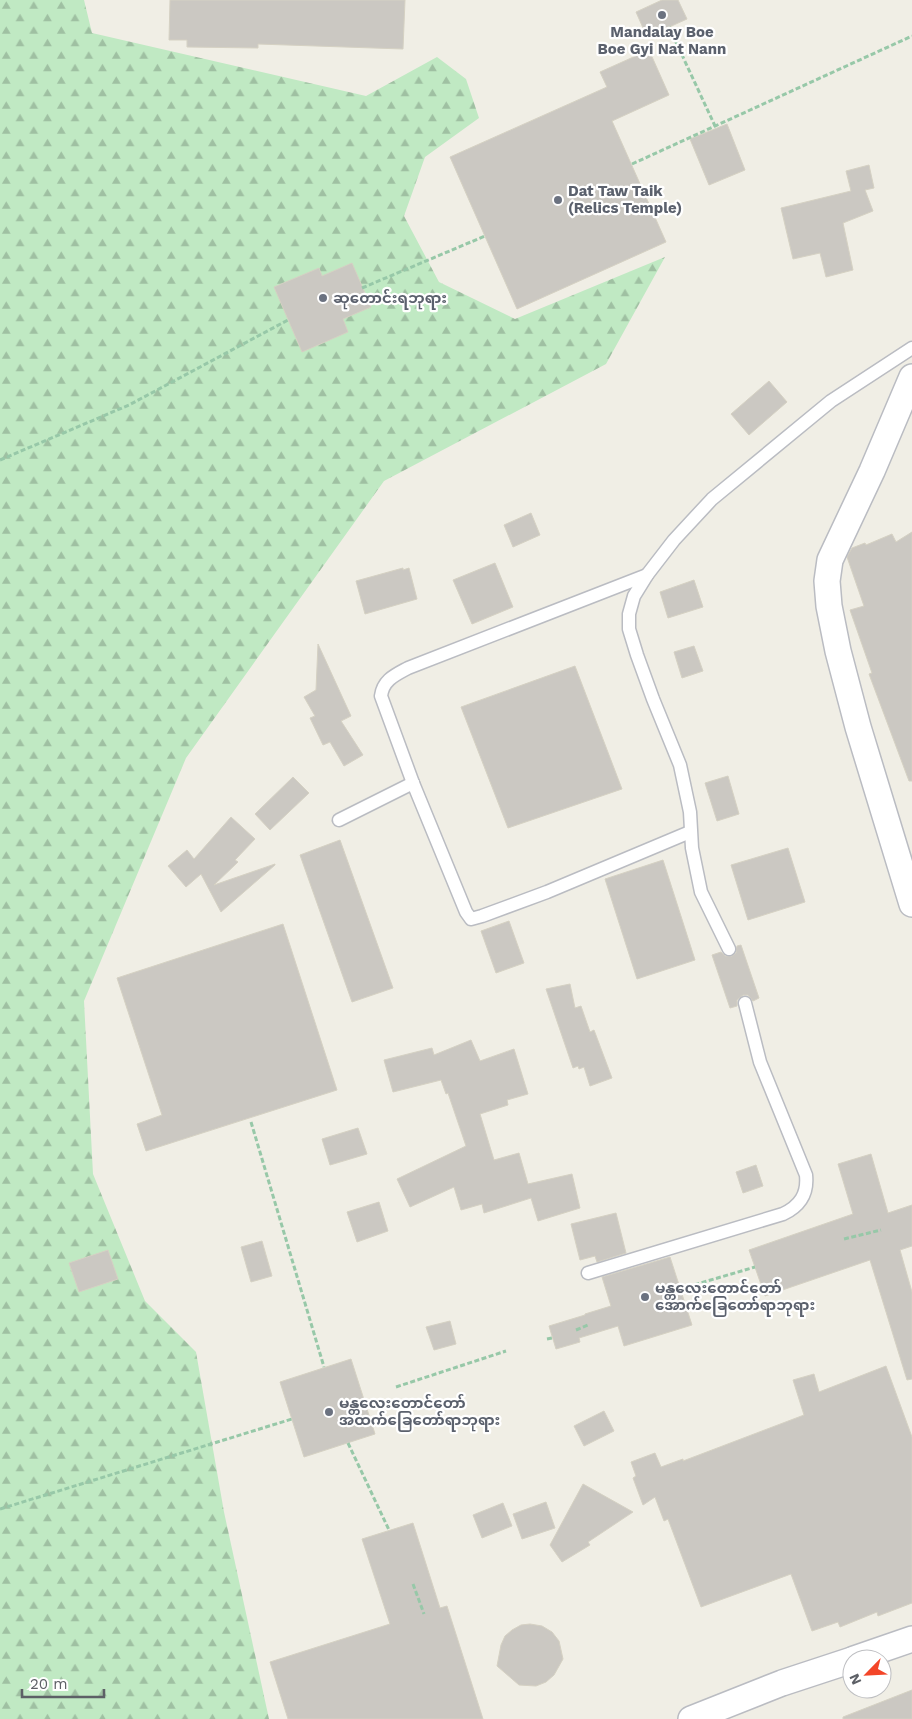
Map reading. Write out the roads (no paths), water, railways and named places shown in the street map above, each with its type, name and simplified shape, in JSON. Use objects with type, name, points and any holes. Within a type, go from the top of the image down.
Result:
[{"type":"street","points":[[912,377],[872,471],[830,560],[827,581],[829,606],[848,689],[912,904]]},
{"type":"street","points":[[882,1649],[912,1639]]},
{"type":"street","points":[[691,1719],[782,1683],[842,1663]]},
{"type":"lane","points":[[729,949],[701,892],[692,848],[690,812],[680,765],[653,699],[629,629],[629,614],[634,596],[647,575],[674,540],[712,499],[831,400],[912,348]]},
{"type":"lane","points":[[647,575],[408,668],[385,682],[381,696],[413,783],[466,912],[471,919],[547,892],[690,832]]},
{"type":"lane","points":[[339,820],[413,783]]},
{"type":"lane","points":[[588,1273],[782,1214],[793,1209],[801,1201],[807,1184],[806,1175],[760,1062],[745,1003]]},
{"type":"place","name":"Mandalay Boe Boe Gyi Nat Nann","points":[[662,15]]},
{"type":"place","name":"Dat Taw Taik (Relics Temple)","points":[[558,200]]},
{"type":"place","name":"ဆုတောင်းရဘုရား","points":[[323,298]]},
{"type":"place","name":"မန္တ‌လေးတောင်တော် အောက်ခြေတော်ရာဘုရား‌","points":[[645,1297]]},
{"type":"place","name":"မန္တ‌လေးတောင်တော် အထက်ခြေတော်ရာဘုရား‌","points":[[329,1412]]}]
